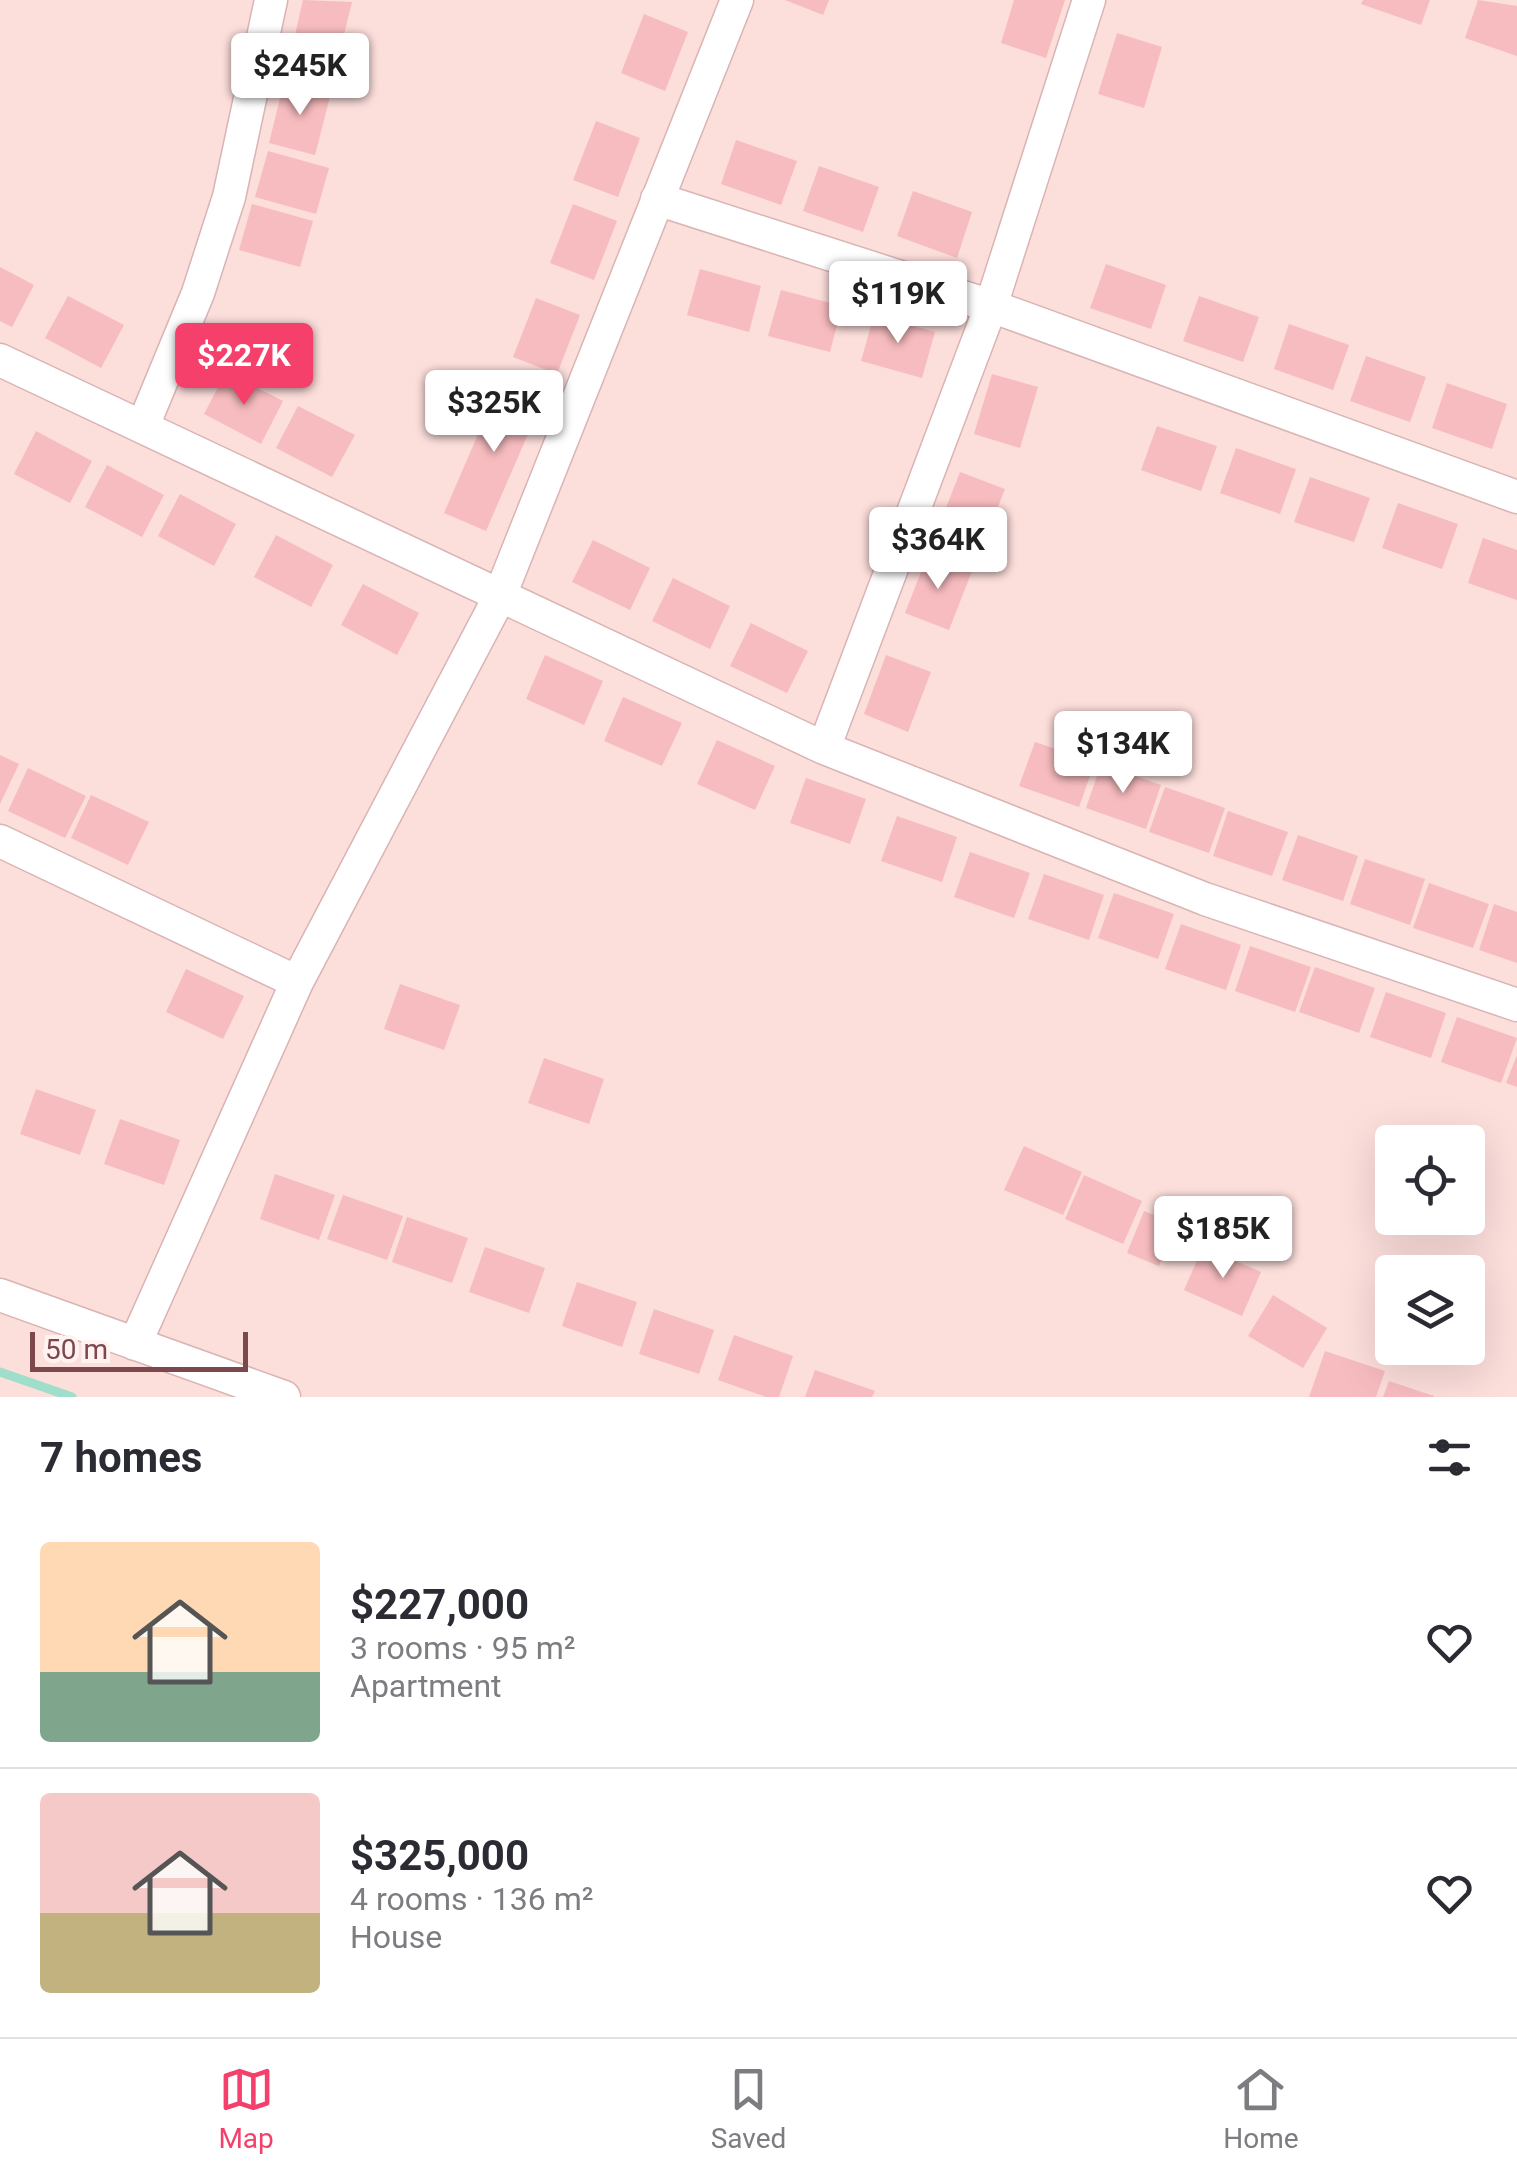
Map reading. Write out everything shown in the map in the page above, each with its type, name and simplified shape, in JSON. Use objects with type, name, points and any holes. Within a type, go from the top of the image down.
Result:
[{"type":"street","points":[[143,426],[198,294],[229,197],[271,0]]},
{"type":"street","points":[[135,1344],[297,982],[499,598],[736,0]]},
{"type":"street","points":[[824,748],[990,306],[1088,0]]},
{"type":"street","points":[[657,199],[990,306],[1517,498]]},
{"type":"street","points":[[0,360],[824,748],[1205,900],[1517,1006]]},
{"type":"street","points":[[0,841],[297,982]]},
{"type":"street","points":[[0,1295],[284,1397]]},
{"type":"shaded area","points":[[0,0],[1517,0],[1517,1397],[0,1397]]},
{"type":"building","points":[[303,0],[352,2],[337,63],[291,52]]},
{"type":"building","points":[[785,0],[829,0],[823,15]]},
{"type":"building","points":[[1014,0],[1065,0],[1046,58],[1001,43]]},
{"type":"building","points":[[1363,0],[1430,0],[1421,25],[1361,4]]},
{"type":"building","points":[[1478,0],[1517,6],[1517,56],[1465,38]]},
{"type":"building","points":[[644,14],[688,32],[665,91],[621,73]]},
{"type":"building","points":[[1117,33],[1162,47],[1144,108],[1098,94]]},
{"type":"building","points":[[284,82],[331,93],[315,155],[269,143]]},
{"type":"building","points":[[596,121],[640,138],[618,197],[573,180]]},
{"type":"building","points":[[736,140],[797,161],[781,205],[721,184]]},
{"type":"building","points":[[268,151],[329,168],[316,214],[255,197]]},
{"type":"building","points":[[819,166],[879,187],[863,232],[803,211]]},
{"type":"building","points":[[913,191],[972,212],[957,258],[897,236]]},
{"type":"building","points":[[252,204],[313,221],[300,267],[239,250]]},
{"type":"building","points":[[573,204],[617,221],[594,280],[550,263]]},
{"type":"building","points":[[1106,264],[1166,285],[1151,329],[1090,308]]},
{"type":"building","points":[[0,267],[34,285],[12,327],[0,321]]},
{"type":"building","points":[[700,269],[761,286],[749,332],[687,315]]},
{"type":"building","points":[[781,290],[842,306],[830,352],[768,336]]},
{"type":"building","points":[[68,296],[124,325],[101,368],[45,338]]},
{"type":"building","points":[[1199,296],[1259,317],[1243,362],[1183,341]]},
{"type":"building","points":[[536,298],[580,315],[557,374],[513,357]]},
{"type":"building","points":[[874,315],[935,332],[922,378],[861,361]]},
{"type":"building","points":[[1289,324],[1349,345],[1333,390],[1274,369]]},
{"type":"building","points":[[1366,356],[1426,377],[1410,422],[1350,401]]},
{"type":"building","points":[[226,372],[283,401],[261,444],[204,414]]},
{"type":"building","points":[[992,374],[1038,387],[1020,448],[974,434]]},
{"type":"building","points":[[502,379],[544,397],[486,531],[444,513]]},
{"type":"building","points":[[1447,383],[1507,404],[1492,449],[1432,428]]},
{"type":"building","points":[[298,406],[355,435],[332,477],[276,448]]},
{"type":"building","points":[[1157,426],[1217,446],[1201,491],[1141,470]]},
{"type":"building","points":[[36,431],[92,461],[70,503],[14,474]]},
{"type":"building","points":[[1236,448],[1296,469],[1280,514],[1220,493]]},
{"type":"building","points":[[107,465],[164,495],[142,537],[85,507]]},
{"type":"building","points":[[960,472],[1005,489],[982,548],[937,531]]},
{"type":"building","points":[[1310,477],[1370,498],[1354,542],[1294,522]]},
{"type":"building","points":[[180,494],[236,524],[214,566],[158,536]]},
{"type":"building","points":[[1398,503],[1458,524],[1442,569],[1382,548]]},
{"type":"building","points":[[276,535],[333,565],[311,607],[254,577]]},
{"type":"building","points":[[1483,538],[1517,550],[1517,600],[1468,583]]},
{"type":"building","points":[[593,540],[650,568],[630,610],[572,582]]},
{"type":"building","points":[[928,554],[972,571],[949,630],[905,613]]},
{"type":"building","points":[[673,578],[730,606],[710,649],[652,621]]},
{"type":"building","points":[[363,584],[419,613],[397,655],[341,625]]},
{"type":"building","points":[[751,623],[808,651],[787,693],[730,666]]},
{"type":"building","points":[[545,655],[603,681],[584,725],[526,699]]},
{"type":"building","points":[[886,655],[931,672],[908,732],[864,714]]},
{"type":"building","points":[[623,697],[682,723],[662,766],[604,741]]},
{"type":"building","points":[[717,740],[775,766],[755,810],[697,784]]},
{"type":"building","points":[[1035,742],[1095,762],[1079,807],[1019,786]]},
{"type":"building","points":[[0,755],[19,764],[0,804]]},
{"type":"building","points":[[1101,764],[1161,785],[1146,829],[1086,808]]},
{"type":"building","points":[[28,768],[86,796],[65,838],[8,811]]},
{"type":"building","points":[[806,778],[866,799],[850,844],[790,823]]},
{"type":"building","points":[[1165,787],[1225,808],[1209,853],[1149,832]]},
{"type":"building","points":[[91,795],[149,822],[128,865],[71,838]]},
{"type":"building","points":[[1228,811],[1288,832],[1272,876],[1213,856]]},
{"type":"building","points":[[897,816],[957,837],[942,882],[881,861]]},
{"type":"building","points":[[1298,835],[1358,856],[1343,901],[1282,880]]},
{"type":"building","points":[[970,852],[1030,873],[1014,918],[954,897]]},
{"type":"building","points":[[1365,859],[1425,879],[1410,925],[1350,904]]},
{"type":"building","points":[[1044,874],[1104,895],[1089,940],[1028,919]]},
{"type":"building","points":[[1429,883],[1489,904],[1473,948],[1413,928]]},
{"type":"building","points":[[1114,893],[1174,914],[1158,959],[1098,938]]},
{"type":"building","points":[[1494,904],[1517,912],[1517,963],[1479,950]]},
{"type":"building","points":[[1181,924],[1241,945],[1226,990],[1165,969]]},
{"type":"building","points":[[1250,946],[1311,967],[1295,1012],[1235,991]]},
{"type":"building","points":[[1315,967],[1375,988],[1359,1033],[1299,1012]]},
{"type":"building","points":[[186,969],[244,996],[223,1039],[166,1012]]},
{"type":"building","points":[[400,984],[460,1005],[444,1050],[384,1029]]},
{"type":"building","points":[[1386,992],[1446,1013],[1431,1058],[1370,1037]]},
{"type":"building","points":[[1457,1017],[1517,1038],[1501,1083],[1441,1062]]},
{"type":"building","points":[[1517,1055],[1517,1087],[1506,1083]]},
{"type":"building","points":[[544,1058],[604,1079],[589,1124],[528,1103]]},
{"type":"building","points":[[36,1089],[96,1110],[80,1155],[20,1134]]},
{"type":"building","points":[[120,1119],[180,1140],[164,1185],[104,1164]]},
{"type":"building","points":[[1024,1146],[1082,1172],[1063,1215],[1004,1190]]},
{"type":"building","points":[[275,1174],[335,1195],[319,1240],[260,1219]]},
{"type":"building","points":[[1084,1175],[1142,1201],[1123,1244],[1065,1219]]},
{"type":"building","points":[[343,1195],[403,1216],[387,1260],[327,1239]]},
{"type":"building","points":[[1144,1211],[1176,1224],[1159,1266],[1127,1253]]},
{"type":"building","points":[[407,1217],[468,1238],[452,1283],[392,1262]]},
{"type":"building","points":[[485,1247],[545,1268],[529,1313],[469,1292]]},
{"type":"building","points":[[1203,1247],[1261,1272],[1242,1316],[1184,1290]]},
{"type":"building","points":[[577,1282],[637,1302],[622,1347],[562,1326]]},
{"type":"building","points":[[1273,1295],[1327,1328],[1303,1368],[1248,1336]]},
{"type":"building","points":[[654,1309],[714,1330],[699,1374],[639,1354]]},
{"type":"building","points":[[734,1335],[793,1356],[779,1397],[766,1397],[718,1380]]},
{"type":"building","points":[[1325,1351],[1385,1371],[1376,1397],[1309,1397]]},
{"type":"building","points":[[815,1370],[875,1391],[872,1397],[805,1397]]},
{"type":"building","points":[[1389,1381],[1434,1396],[1434,1397],[1383,1397]]},
{"type":"waterway","points":[[0,1372],[72,1397]]}]
